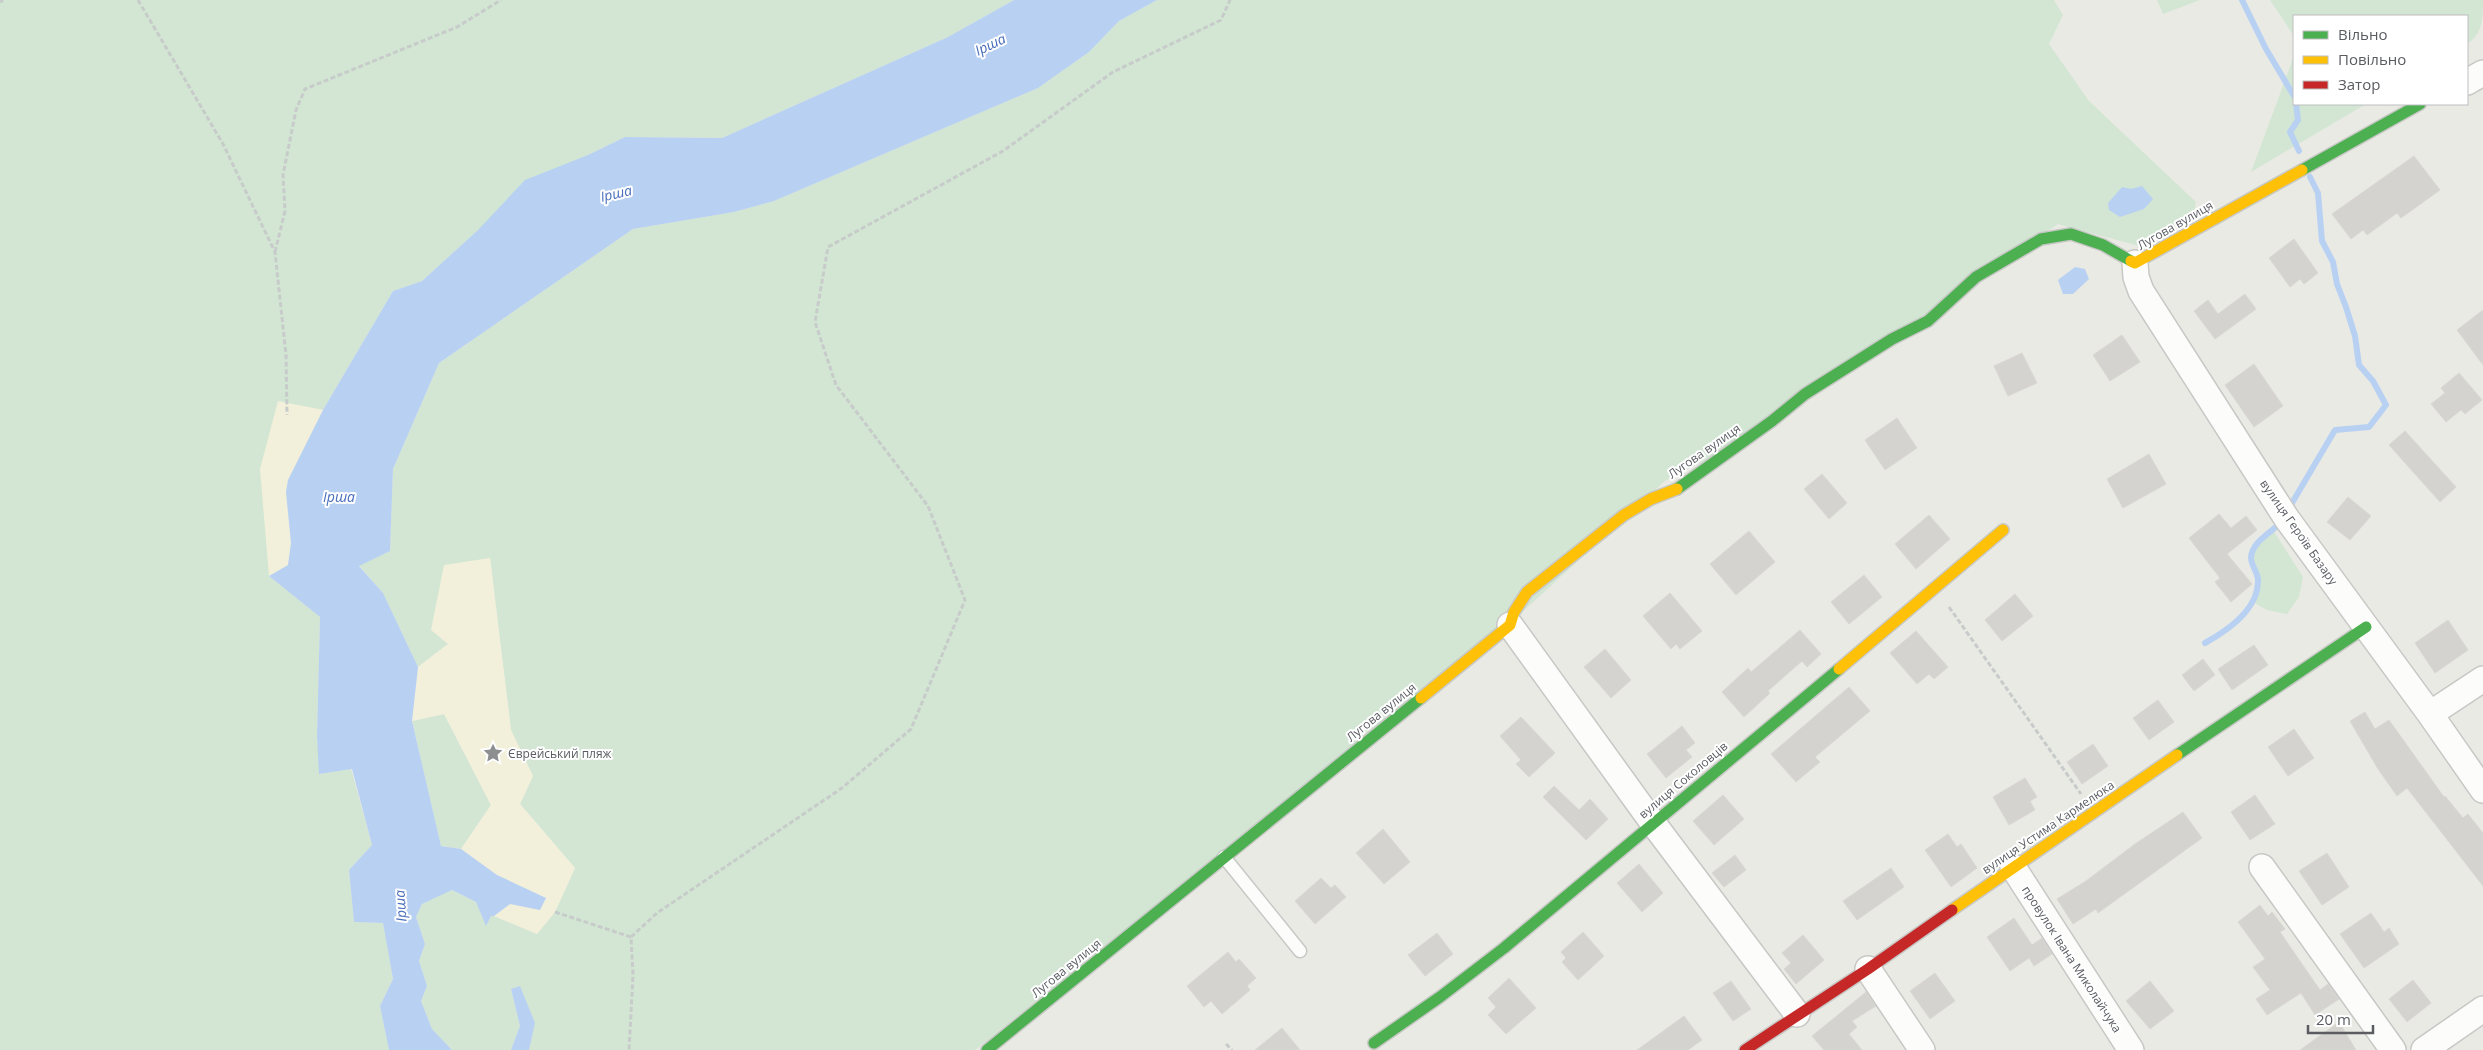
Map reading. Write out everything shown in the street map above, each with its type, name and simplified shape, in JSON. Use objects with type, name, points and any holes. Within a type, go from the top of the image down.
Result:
[{"type":"street","points":[[2468,81],[2483,73]]},
{"type":"street","name":"Лугова вулиця","points":[[988,1050],[1510,625],[1514,612],[1527,592],[1624,515],[1651,499],[1681,487],[1772,421],[1798,398],[1892,339],[1928,321],[1976,277],[2041,239],[2071,234],[2103,245],[2135,264],[2416,106]]},
{"type":"street","name":"вулиця Героїв Базару","points":[[2135,264],[2136,277],[2141,291],[2175,347],[2287,519],[2430,714],[2483,790]]},
{"type":"street","name":"вулиця Соколовців","points":[[1374,1043],[1416,1016],[1653,823],[2003,530]]},
{"type":"street","points":[[1510,625],[1653,823],[1797,1014]]},
{"type":"street","name":"вулиця Устима Кармелюка","points":[[1745,1050],[1868,969],[2013,867],[2366,627]]},
{"type":"street","points":[[2430,714],[2483,679]]},
{"type":"street","name":"провулок Івана Миколайчука","points":[[2013,867],[2131,1050]]},
{"type":"street","points":[[2262,867],[2393,1050]]},
{"type":"street","points":[[1868,969],[1922,1050]]},
{"type":"street","points":[[2424,1050],[2483,1009]]},
{"type":"lane","points":[[1224,857],[1300,951]]},
{"type":"path","points":[[138,0],[223,144],[275,252],[286,355],[287,415]]},
{"type":"path","points":[[275,252],[285,211],[282,176],[296,110],[305,89],[457,27],[501,0]]},
{"type":"path","points":[[631,937],[657,913],[842,788],[911,729],[965,600],[928,506],[836,384],[815,322],[828,248],[1003,151],[1113,72],[1221,20],[1230,0]]},
{"type":"path","points":[[1936,588],[2094,812]]},
{"type":"path","points":[[555,912],[631,937]]},
{"type":"path","points":[[629,1050],[633,975],[631,937]]},
{"type":"path","points":[[1226,1044],[1232,1050]]},
{"type":"green space","points":[[0,0],[1014,0],[948,37],[722,138],[625,137],[588,155],[478,230],[422,281],[393,291],[323,410],[278,402],[269,576],[320,617],[317,736],[320,774],[351,769],[372,845],[349,870],[354,922],[383,923],[393,979],[380,1006],[389,1050],[0,1050]]},
{"type":"green space","points":[[1157,0],[2054,0],[2063,15],[2049,44],[2089,101],[2196,202],[2194,213],[2139,246],[2058,224],[1739,442],[1665,481],[1494,638],[975,1050],[529,1050],[535,1023],[511,990],[520,1026],[511,1050],[452,1050],[432,1029],[421,1001],[427,986],[419,961],[425,944],[416,917],[422,904],[451,890],[476,902],[486,925],[491,916],[494,916],[537,934],[555,912],[575,868],[520,804],[533,776],[511,731],[490,558],[448,644],[418,667],[383,593],[359,565],[390,551],[393,469],[439,363],[633,229],[734,212],[774,201],[1038,88],[1089,52],[1119,21]]},
{"type":"green space","points":[[2157,0],[2200,0],[2163,14]]},
{"type":"green space","points":[[2270,0],[2483,0],[2481,25],[2476,35],[2468,43],[2468,15],[2293,15],[2293,34]]},
{"type":"green space","points":[[2293,59],[2293,105],[2364,105],[2251,172]]},
{"type":"green space","points":[[2273,530],[2303,577],[2299,597],[2287,614],[2267,610],[2253,602],[2258,581],[2251,558],[2257,543]]},
{"type":"green space","points":[[444,714],[491,805],[461,849],[441,846],[412,721]]},
{"type":"sand","points":[[278,401],[323,410],[288,480],[286,492],[291,543],[288,566],[269,576],[260,469]]},
{"type":"sand","name":"Єврейський пляж","points":[[490,558],[511,730],[533,776],[520,804],[575,868],[555,912],[537,934],[494,916],[510,904],[540,910],[546,898],[497,875],[461,849],[491,805],[444,714],[412,721],[418,667],[448,644],[431,630],[444,565]]},
{"type":"water","name":"Ірша","points":[[1014,0],[1157,0],[1119,21],[1089,52],[1038,88],[774,201],[734,212],[633,229],[439,363],[393,469],[390,551],[359,566],[383,593],[418,667],[412,721],[441,846],[461,849],[497,875],[546,898],[540,910],[510,904],[494,916],[491,916],[486,926],[476,902],[452,890],[422,904],[416,917],[425,944],[419,961],[427,986],[421,1001],[432,1029],[452,1050],[389,1050],[380,1006],[393,979],[383,923],[354,922],[349,870],[372,845],[352,769],[319,774],[317,736],[320,617],[269,576],[288,565],[291,543],[286,492],[288,480],[323,410],[393,291],[422,281],[478,230],[525,180],[588,155],[625,137],[722,138],[948,37]]},
{"type":"water","points":[[2142,186],[2153,199],[2144,209],[2120,217],[2109,210],[2108,203],[2122,187],[2131,189]]},
{"type":"water","points":[[2075,267],[2085,269],[2089,279],[2073,294],[2063,294],[2058,280]]},
{"type":"water","points":[[520,986],[535,1023],[529,1050],[511,1050],[520,1026],[511,989]]},
{"type":"building","points":[[2414,156],[2440,190],[2401,218],[2397,213],[2367,235],[2363,230],[2351,239],[2332,214]]},
{"type":"building","points":[[2294,239],[2318,273],[2304,284],[2300,279],[2290,287],[2269,258]]},
{"type":"building","points":[[2245,294],[2256,309],[2215,339],[2194,311],[2208,300],[2218,314]]},
{"type":"building","points":[[2483,310],[2483,365],[2457,330]]},
{"type":"building","points":[[2122,335],[2140,362],[2110,381],[2093,355]]},
{"type":"building","points":[[2022,353],[2037,383],[2008,396],[1994,366]]},
{"type":"building","points":[[2254,364],[2283,406],[2254,427],[2225,385]]},
{"type":"building","points":[[2459,373],[2482,400],[2465,414],[2461,410],[2446,422],[2431,404],[2445,393],[2441,388]]},
{"type":"building","points":[[1897,418],[1917,448],[1885,470],[1865,440]]},
{"type":"building","points":[[2405,431],[2456,487],[2440,502],[2389,445]]},
{"type":"building","points":[[2149,454],[2166,484],[2123,508],[2107,479]]},
{"type":"building","points":[[1822,474],[1847,503],[1829,519],[1804,489]]},
{"type":"building","points":[[2348,497],[2371,516],[2350,540],[2327,522]]},
{"type":"building","points":[[2219,514],[2231,528],[2246,516],[2257,530],[2227,554],[2252,584],[2231,602],[2215,582],[2220,578],[2189,538]]},
{"type":"building","points":[[1929,515],[1950,539],[1916,569],[1895,544]]},
{"type":"building","points":[[1749,531],[1775,562],[1736,595],[1710,564]]},
{"type":"building","points":[[1864,575],[1882,597],[1849,624],[1831,602]]},
{"type":"building","points":[[1670,593],[1702,631],[1680,649],[1676,644],[1671,649],[1643,616]]},
{"type":"building","points":[[2015,594],[2033,616],[2002,641],[1985,620]]},
{"type":"building","points":[[2448,620],[2468,650],[2435,673],[2415,643]]},
{"type":"building","points":[[1800,630],[1821,654],[1807,667],[1802,661],[1768,691],[1770,693],[1744,717],[1722,692],[1748,668],[1751,672]]},
{"type":"building","points":[[1916,631],[1948,667],[1934,679],[1929,674],[1917,684],[1890,653]]},
{"type":"building","points":[[2254,645],[2268,665],[2232,690],[2218,669]]},
{"type":"building","points":[[1605,649],[1631,680],[1611,698],[1584,667]]},
{"type":"building","points":[[2203,659],[2215,675],[2194,691],[2182,675]]},
{"type":"building","points":[[1849,687],[1870,711],[1815,757],[1820,762],[1796,782],[1771,754]]},
{"type":"building","points":[[2158,700],[2174,722],[2149,740],[2133,718]]},
{"type":"building","points":[[2365,712],[2375,729],[2389,720],[2444,797],[2463,818],[2468,814],[2483,833],[2483,886],[2407,788],[2397,796],[2378,769],[2350,721]]},
{"type":"building","points":[[1521,717],[1555,753],[1529,777],[1516,764],[1521,760],[1500,736]]},
{"type":"building","points":[[1682,726],[1695,743],[1686,750],[1692,757],[1666,778],[1647,754]]},
{"type":"building","points":[[2294,729],[2314,758],[2288,776],[2268,747]]},
{"type":"building","points":[[2093,744],[2108,766],[2082,784],[2067,762]]},
{"type":"building","points":[[2025,778],[2037,797],[2030,801],[2035,810],[2009,825],[1993,797]]},
{"type":"building","points":[[1554,786],[1579,810],[1590,799],[1608,819],[1586,840],[1543,797]]},
{"type":"building","points":[[1723,795],[1744,819],[1714,845],[1693,821]]},
{"type":"building","points":[[2255,795],[2275,824],[2250,840],[2231,812]]},
{"type":"building","points":[[2183,812],[2202,838],[2098,913],[2096,909],[2073,924],[2057,899],[2086,881],[2135,844]]},
{"type":"building","points":[[1383,829],[1410,862],[1384,884],[1356,853]]},
{"type":"building","points":[[1948,834],[1957,847],[1961,844],[1977,868],[1951,887],[1925,850]]},
{"type":"building","points":[[2327,853],[2349,887],[2322,905],[2299,871]]},
{"type":"building","points":[[1735,855],[1746,870],[1724,887],[1712,873]]},
{"type":"building","points":[[1639,864],[1663,893],[1642,912],[1617,883]]},
{"type":"building","points":[[1891,868],[1904,887],[1857,920],[1843,901]]},
{"type":"building","points":[[1321,878],[1331,888],[1335,885],[1346,897],[1315,924],[1295,901]]},
{"type":"building","points":[[2260,905],[2268,916],[2272,912],[2285,929],[2280,932],[2320,990],[2328,984],[2339,999],[2315,1015],[2301,993],[2267,1015],[2256,999],[2270,990],[2253,967],[2265,959],[2238,922]]},
{"type":"building","points":[[2371,913],[2384,932],[2389,928],[2399,944],[2364,968],[2340,934]]},
{"type":"building","points":[[2014,918],[2032,945],[2042,938],[2052,954],[2034,966],[2029,958],[2010,971],[1987,937]]},
{"type":"building","points":[[1583,932],[1604,956],[1578,980],[1562,962],[1566,958],[1561,952]]},
{"type":"building","points":[[1437,933],[1453,954],[1425,976],[1408,955]]},
{"type":"building","points":[[1803,935],[1824,960],[1796,984],[1784,969],[1791,963],[1782,953]]},
{"type":"building","points":[[1228,952],[1236,962],[1239,959],[1256,978],[1247,986],[1250,990],[1222,1014],[1211,1001],[1204,1007],[1187,986]]},
{"type":"building","points":[[1935,973],[1955,1001],[1930,1019],[1910,991]]},
{"type":"building","points":[[1509,978],[1536,1008],[1506,1034],[1488,1015],[1496,1007],[1488,998]]},
{"type":"building","points":[[2413,980],[2431,1003],[2407,1022],[2389,999]]},
{"type":"building","points":[[1731,981],[1751,1009],[1733,1021],[1713,993]]},
{"type":"building","points":[[2150,981],[2174,1011],[2150,1029],[2126,1001]]},
{"type":"building","points":[[1866,992],[1876,1006],[1852,1021],[1857,1027],[1849,1034],[1862,1050],[1824,1050],[1812,1036]]},
{"type":"building","points":[[1684,1016],[1702,1040],[1688,1050],[1637,1050]]},
{"type":"building","points":[[2339,1022],[2356,1050],[2300,1050]]},
{"type":"building","points":[[1282,1028],[1300,1050],[1255,1050]]},
{"type":"waterway","points":[[2242,0],[2266,49],[2293,94]]},
{"type":"waterway","points":[[2296,105],[2298,120],[2290,132],[2299,151]]},
{"type":"waterway","points":[[2292,503],[2335,430],[2369,427],[2386,405],[2373,381],[2359,365],[2355,336],[2337,284],[2333,262],[2322,241],[2318,193],[2310,177]]},
{"type":"waterway","points":[[2205,643],[2232,626],[2253,601],[2257,591],[2258,580],[2251,561],[2252,553],[2261,540],[2277,526]]},
{"type":"traffic: fast","points":[[2302,170],[2418,105]]},
{"type":"traffic: fast","points":[[1677,489],[1772,421],[1805,394],[1892,339],[1928,321],[1976,277],[2041,239],[2071,234],[2103,245],[2131,261]]},
{"type":"traffic: fast","points":[[2177,755],[2366,627]]},
{"type":"traffic: fast","points":[[1374,1043],[1440,997],[1504,948],[1839,669]]},
{"type":"traffic: fast","points":[[987,1050],[1421,698]]},
{"type":"traffic: slow","points":[[2131,261],[2135,263],[2302,170]]},
{"type":"traffic: slow","points":[[1421,698],[1510,625],[1514,612],[1527,592],[1624,515],[1651,499],[1677,489]]},
{"type":"traffic: slow","points":[[1839,669],[2003,530]]},
{"type":"traffic: slow","points":[[1952,910],[2177,755]]},
{"type":"traffic: jam","points":[[1745,1050],[1868,969],[1952,910]]},
{"type":"place","name":"Єврейський пляж","points":[[493,753]]}]
